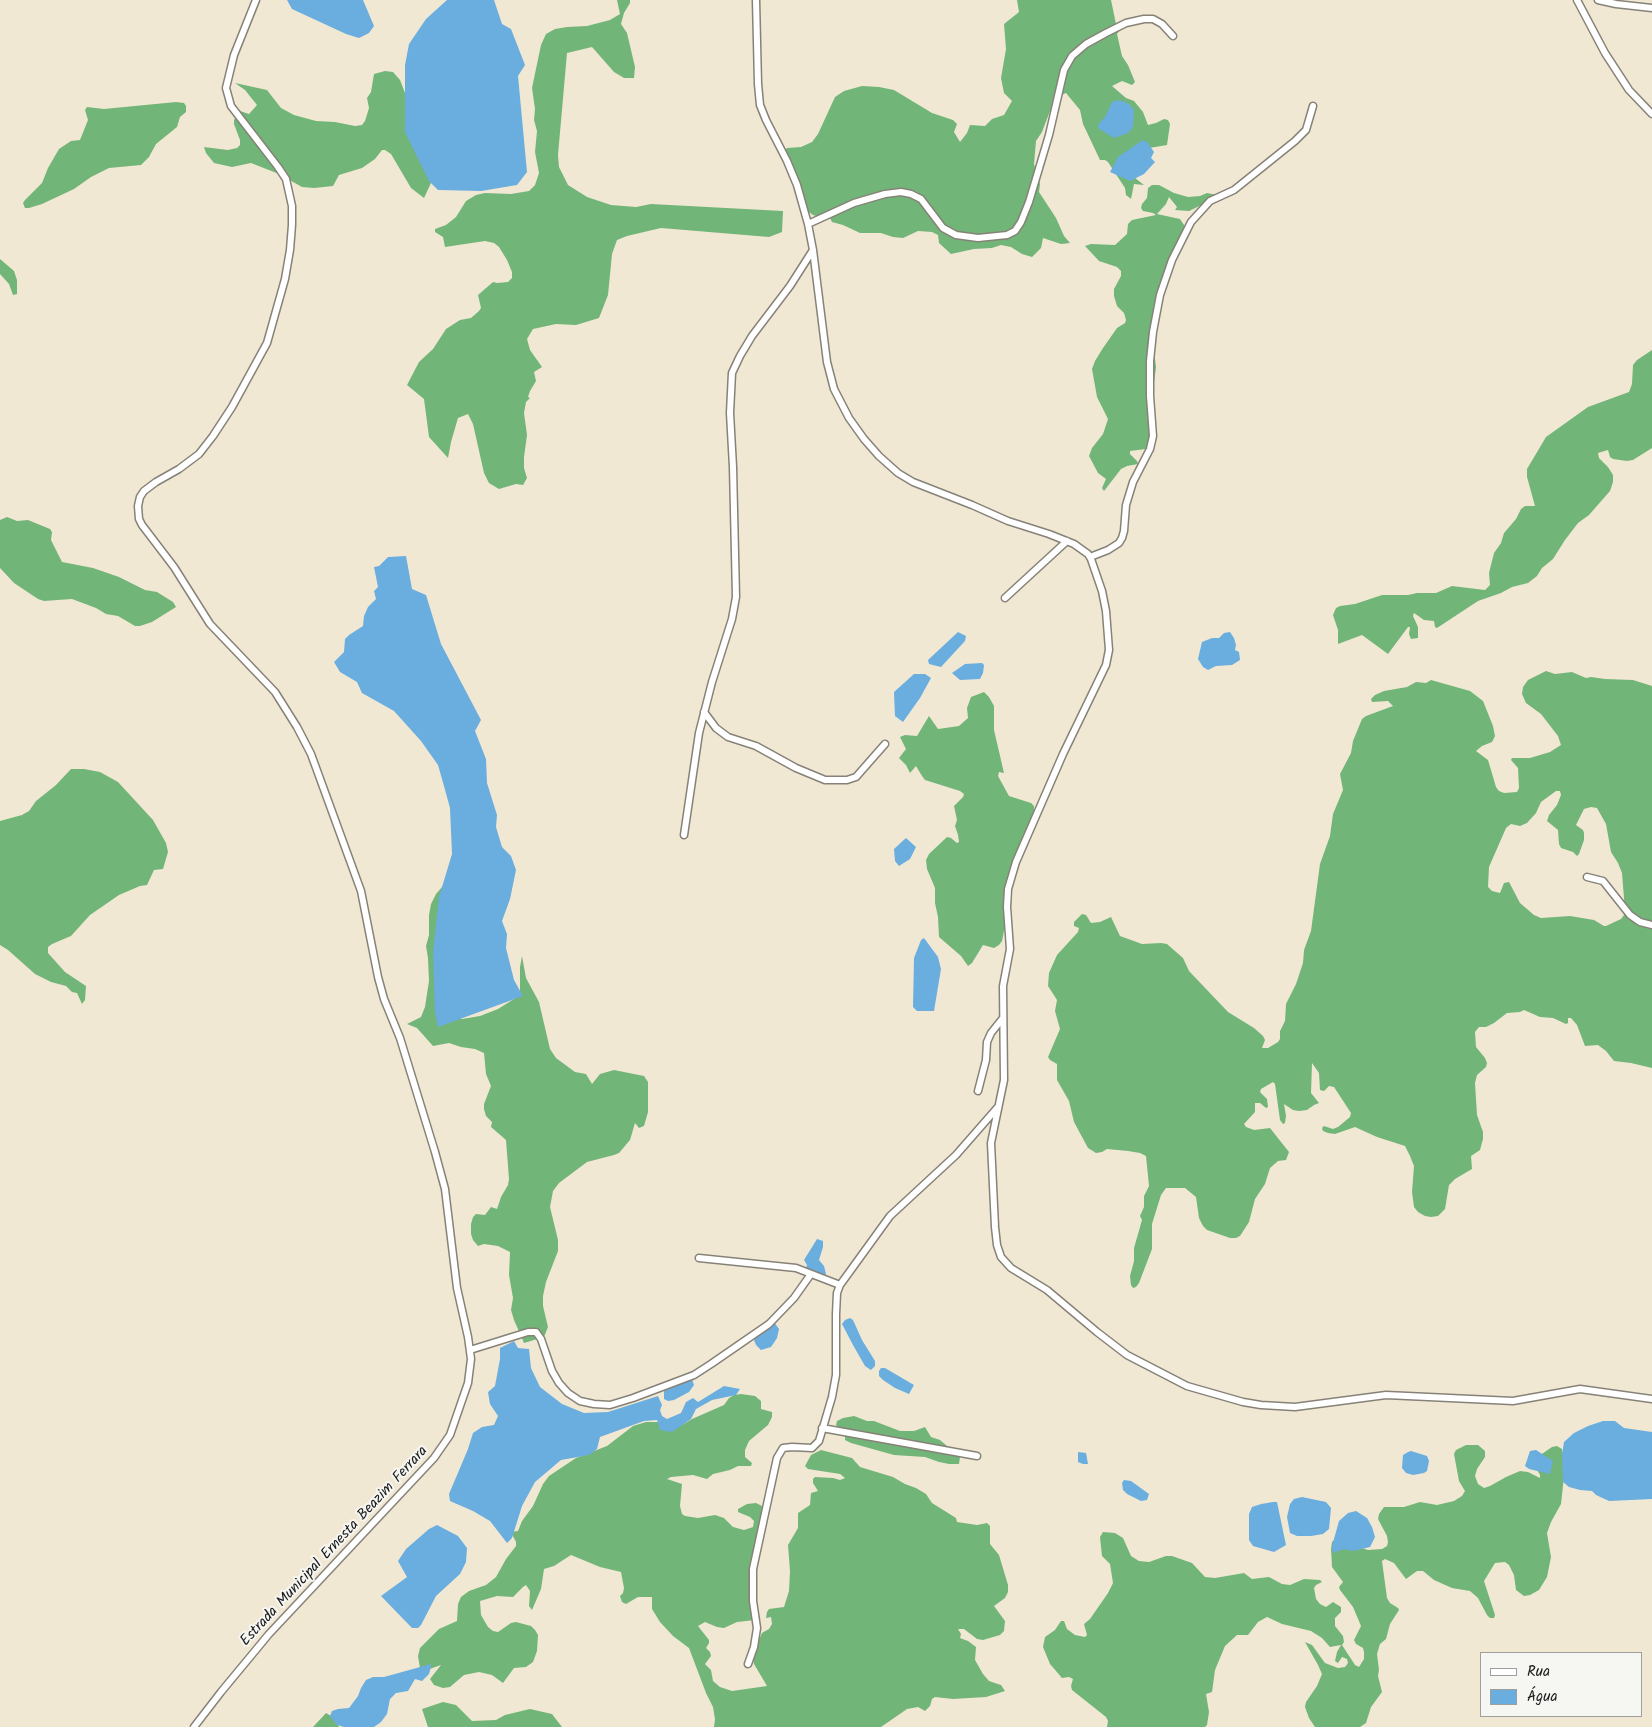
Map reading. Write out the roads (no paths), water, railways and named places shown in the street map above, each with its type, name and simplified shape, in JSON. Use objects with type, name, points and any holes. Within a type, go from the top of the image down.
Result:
[{"type":"street","name":"Estrada Municipal Ernesta Beazim Ferrara","points":[[194,1727],[270,1634],[334,1563],[415,1481],[434,1458],[450,1435],[468,1383],[471,1359],[456,1279],[445,1189],[403,1048],[382,992],[361,891],[311,754],[275,692],[210,624],[174,567],[139,519],[138,506],[144,491],[199,454],[232,407],[267,343],[285,279],[290,250],[292,206],[286,179],[230,106],[226,88],[234,56],[256,0]]},
{"type":"street","points":[[756,0],[760,105],[798,186],[813,250],[827,362],[834,389],[849,418],[864,439],[898,473],[913,482],[1008,521],[1074,544],[1090,557],[1102,591],[1106,611],[1109,650],[1106,665],[1063,754],[1016,862],[1008,889],[1007,907],[1010,949],[1003,986],[1004,1080],[991,1143],[995,1227],[997,1245],[1001,1257],[1011,1268],[1047,1290],[1127,1355],[1187,1386],[1243,1402],[1284,1407],[1386,1395],[1513,1401],[1580,1389],[1633,1398],[1652,1399]]},
{"type":"street","points":[[1577,0],[1605,53],[1628,90],[1652,114]]},
{"type":"street","points":[[1598,0],[1652,8]]},
{"type":"street","points":[[808,224],[854,203],[885,194],[901,192],[921,199],[943,228],[956,235],[978,238],[1007,236],[1015,231],[1021,222],[1029,202],[1049,135],[1064,70],[1072,56],[1086,44],[1106,33],[1126,23],[1144,19],[1154,19],[1162,24],[1173,36]]},
{"type":"street","points":[[1090,557],[1108,550],[1119,543],[1122,538],[1126,505],[1133,482],[1150,449],[1153,436],[1150,361],[1153,332],[1160,296],[1172,260],[1191,222],[1210,201],[1234,190],[1300,136],[1306,130],[1313,106]]},
{"type":"street","points":[[684,835],[704,712],[732,619],[736,597],[734,467],[730,413],[732,373],[752,336],[790,286],[813,250]]},
{"type":"street","points":[[1005,598],[1067,541]]},
{"type":"street","points":[[704,712],[721,733],[737,741],[756,746],[796,768],[825,780],[847,780],[856,777],[885,744]]},
{"type":"street","points":[[1587,876],[1602,882],[1630,914],[1640,922],[1652,925]]},
{"type":"street","points":[[978,1090],[986,1060],[987,1042],[991,1033],[1003,1018]]},
{"type":"street","points":[[748,1664],[754,1647],[757,1628],[752,1602],[753,1569],[777,1458],[780,1451],[787,1447],[812,1448],[819,1442],[832,1397],[836,1375],[836,1314],[840,1286],[890,1216],[956,1155],[1000,1105]]},
{"type":"street","points":[[699,1258],[796,1268],[840,1286]]},
{"type":"street","points":[[470,1350],[528,1332],[536,1332],[541,1339],[558,1383],[580,1401],[610,1405],[694,1375],[745,1342],[776,1317],[794,1298],[811,1274]]},
{"type":"street","points":[[822,1428],[977,1456]]},
{"type":"water","points":[[287,0],[363,0],[374,26],[369,33],[359,38],[292,9]]},
{"type":"water","points":[[447,0],[494,0],[502,24],[511,29],[525,65],[518,76],[527,172],[517,185],[481,191],[438,190],[429,181],[405,132],[405,65],[409,44],[426,19]]},
{"type":"water","points":[[1120,100],[1129,104],[1134,110],[1133,127],[1128,133],[1114,138],[1098,128],[1112,102]]},
{"type":"water","points":[[1143,140],[1148,143],[1154,152],[1151,158],[1155,162],[1144,174],[1130,181],[1110,172],[1118,157]]},
{"type":"water","points":[[406,556],[412,589],[426,595],[441,644],[481,720],[475,731],[486,759],[487,783],[497,815],[496,827],[502,847],[511,856],[516,870],[510,899],[502,921],[507,934],[506,948],[514,980],[523,996],[438,1027],[435,1012],[433,953],[439,897],[452,854],[450,808],[444,786],[438,765],[421,741],[394,711],[362,693],[357,682],[340,672],[334,662],[344,652],[345,639],[363,626],[364,616],[368,607],[376,599],[374,591],[378,587],[374,567],[379,566],[388,557]]},
{"type":"water","points":[[958,632],[966,636],[965,641],[941,667],[929,664],[928,660]]},
{"type":"water","points":[[1230,632],[1236,645],[1235,650],[1239,652],[1240,660],[1232,665],[1216,666],[1208,670],[1203,667],[1198,659],[1202,642],[1212,638],[1219,638],[1224,633]]},
{"type":"water","points":[[982,663],[984,665],[983,673],[980,679],[960,680],[952,673],[965,664]]},
{"type":"water","points":[[914,674],[925,674],[931,678],[903,722],[895,716],[894,692]]},
{"type":"water","points":[[906,838],[916,847],[910,859],[899,866],[895,861],[894,849]]},
{"type":"water","points":[[924,938],[938,957],[941,969],[934,1011],[917,1011],[913,1007],[914,958],[921,940]]},
{"type":"water","points":[[817,1239],[823,1241],[819,1260],[824,1266],[826,1274],[823,1279],[805,1271],[807,1265],[804,1260]]},
{"type":"water","points":[[850,1318],[853,1320],[862,1340],[875,1361],[875,1366],[871,1370],[865,1366],[842,1324]]},
{"type":"water","points":[[774,1322],[779,1329],[777,1338],[771,1347],[761,1350],[754,1340],[762,1329]]},
{"type":"water","points":[[514,1341],[518,1348],[529,1349],[531,1368],[540,1387],[562,1404],[584,1413],[608,1412],[658,1396],[662,1405],[660,1410],[662,1416],[667,1419],[681,1413],[686,1402],[693,1398],[698,1402],[724,1386],[740,1389],[736,1395],[712,1400],[696,1409],[691,1419],[672,1432],[660,1430],[657,1420],[644,1421],[600,1437],[597,1449],[589,1455],[561,1460],[535,1482],[522,1506],[512,1538],[507,1543],[490,1521],[450,1501],[449,1494],[473,1433],[482,1427],[494,1425],[498,1416],[490,1404],[488,1392],[495,1386],[500,1348]]},
{"type":"water","points":[[881,1368],[885,1368],[914,1385],[909,1394],[883,1380],[879,1376]]},
{"type":"water","points":[[692,1379],[694,1385],[689,1392],[674,1400],[668,1401],[664,1399],[664,1391]]},
{"type":"water","points":[[1603,1421],[1615,1421],[1624,1428],[1652,1432],[1652,1499],[1609,1501],[1592,1491],[1569,1487],[1563,1482],[1562,1455],[1564,1442],[1574,1433]]},
{"type":"water","points":[[1536,1450],[1553,1461],[1550,1474],[1529,1469],[1525,1466],[1530,1451]]},
{"type":"water","points":[[1411,1451],[1427,1456],[1429,1461],[1427,1471],[1413,1475],[1406,1473],[1402,1468],[1403,1455]]},
{"type":"water","points":[[1078,1452],[1086,1453],[1088,1464],[1078,1462]]},
{"type":"water","points":[[1124,1480],[1131,1481],[1149,1494],[1147,1500],[1141,1501],[1127,1494],[1123,1490],[1122,1483]]},
{"type":"water","points":[[1302,1497],[1326,1502],[1331,1508],[1329,1529],[1323,1534],[1297,1536],[1290,1533],[1287,1517],[1290,1504],[1294,1499]]},
{"type":"water","points":[[1277,1502],[1286,1545],[1274,1552],[1253,1546],[1249,1540],[1249,1514],[1252,1507]]},
{"type":"water","points":[[1356,1511],[1367,1518],[1372,1527],[1375,1537],[1370,1547],[1353,1551],[1344,1549],[1333,1553],[1332,1546],[1339,1521],[1348,1513]]},
{"type":"water","points":[[437,1525],[458,1536],[467,1548],[466,1562],[460,1574],[436,1596],[421,1625],[418,1628],[412,1628],[381,1596],[407,1577],[398,1561],[406,1549],[429,1529]]},
{"type":"water","points":[[431,1664],[429,1674],[422,1681],[415,1679],[408,1691],[396,1693],[390,1699],[387,1714],[374,1727],[344,1727],[337,1725],[330,1716],[332,1711],[349,1708],[366,1680]]}]
